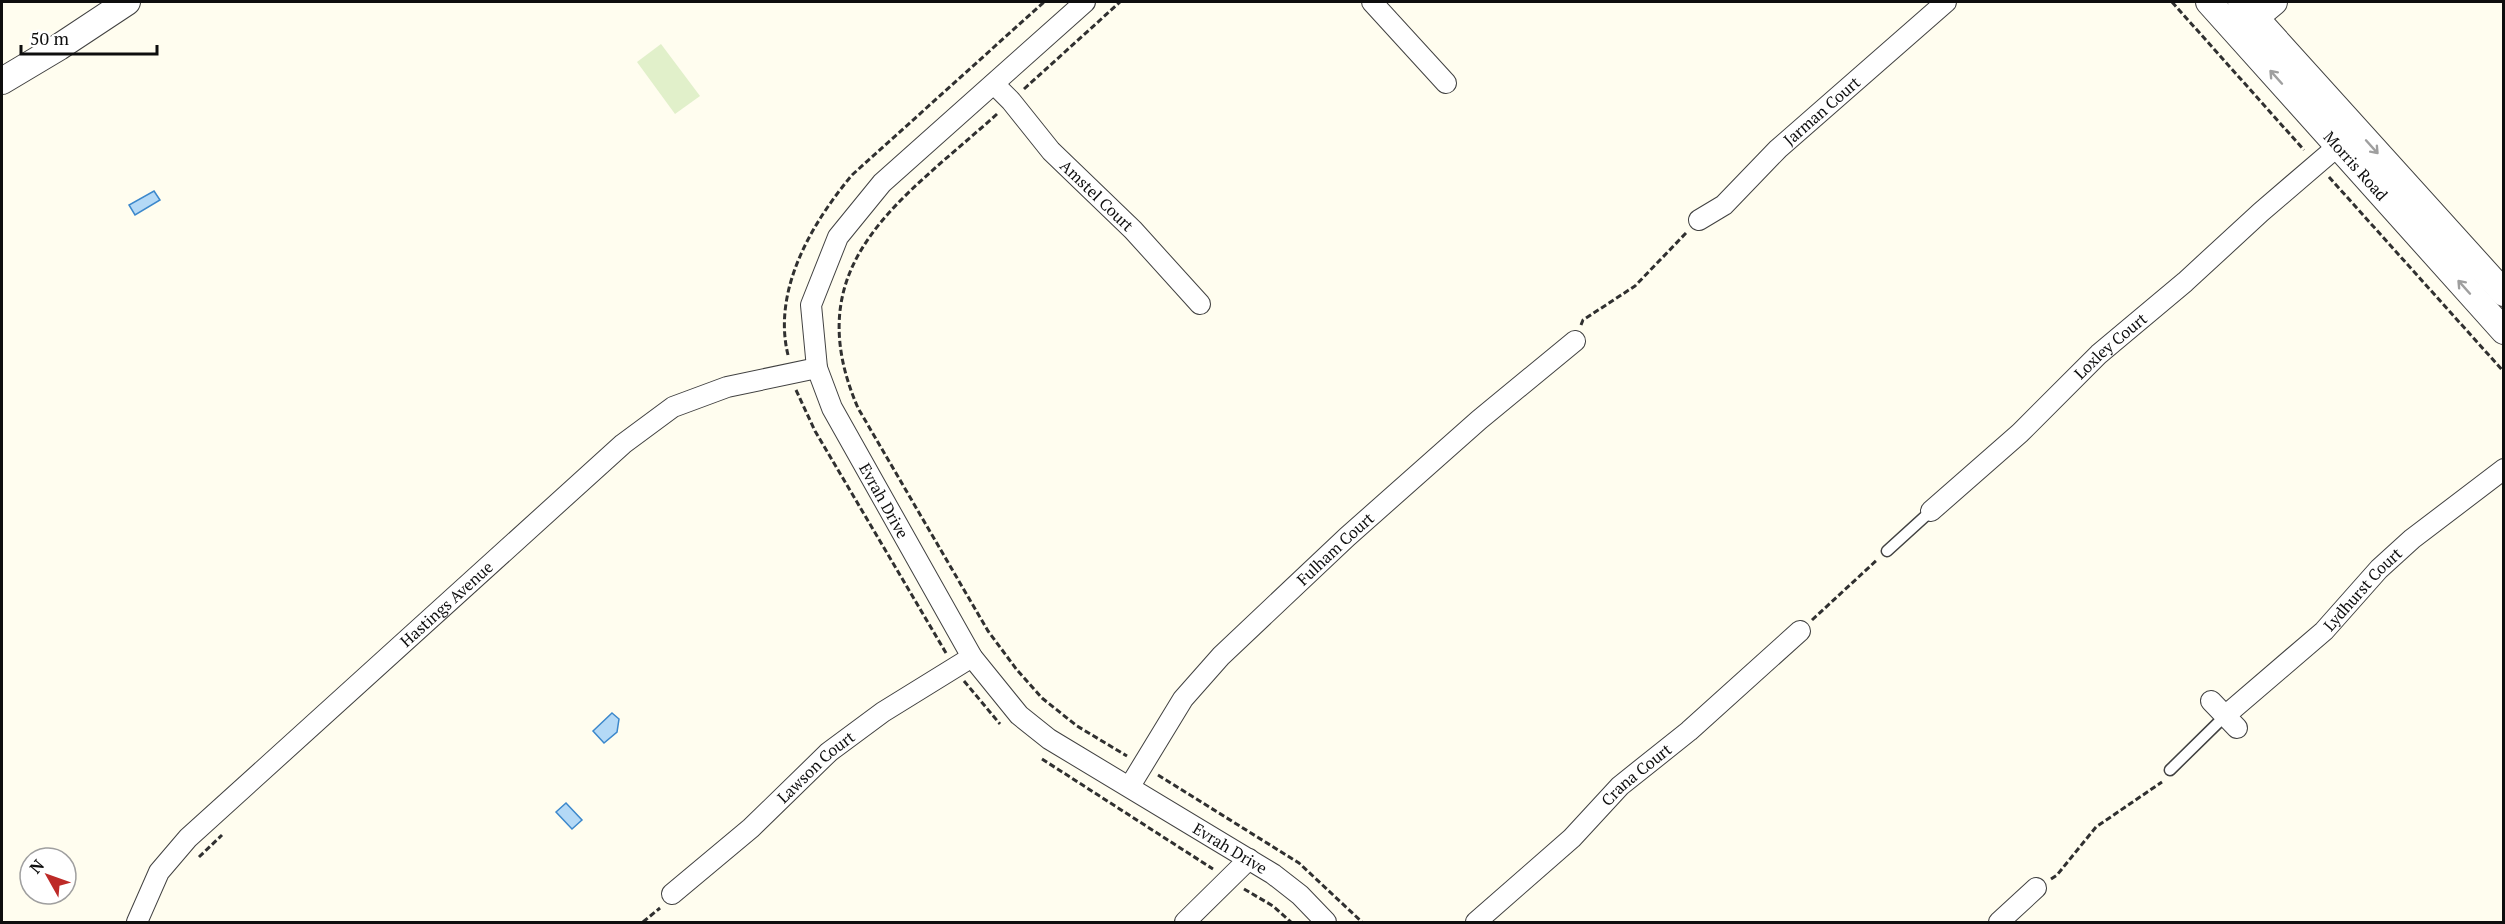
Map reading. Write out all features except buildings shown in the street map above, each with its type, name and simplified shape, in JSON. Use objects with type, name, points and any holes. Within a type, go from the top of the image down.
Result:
[{"type":"street","points":[[2,81],[127,2]]},
{"type":"street","name":"Evrah Drive","points":[[1085,2],[882,183],[838,237],[811,305],[817,368],[832,408],[972,657],[996,690],[1034,728],[1049,739],[1249,859],[1300,895],[1326,922]]},
{"type":"street","points":[[1372,2],[1446,83]]},
{"type":"street","name":"Jarman Court","points":[[1699,220],[1724,205],[1778,150],[1946,2]]},
{"type":"street","name":"Morris Road","points":[[2209,2],[2252,13],[2318,106],[2338,146],[2504,331]]},
{"type":"street","name":"Amstel Court","points":[[994,84],[1011,101],[1051,151],[1133,230],[1200,304]]},
{"type":"street","name":"Morris Road","points":[[2318,106],[2504,293]]},
{"type":"street","name":"Loxley Court","points":[[1931,511],[2020,433],[2099,354],[2186,282],[2338,146]]},
{"type":"street","name":"Fulham Court","points":[[1130,786],[1183,699],[1221,656],[1347,537],[1479,420],[1575,341]]},
{"type":"street","name":"Hastings Avenue","points":[[137,922],[159,872],[188,838],[623,444],[673,407],[727,387],[817,368]]},
{"type":"street","name":"Lydhurst Court","points":[[2231,721],[2324,631],[2379,569],[2412,539],[2504,469]]},
{"type":"street","name":"Crana Court","points":[[1476,922],[1572,838],[1620,786],[1689,731],[1800,632]]},
{"type":"street","name":"Lawson Court","points":[[672,894],[751,828],[829,752],[883,712],[972,657]]},
{"type":"street","points":[[2211,701],[2231,721]]},
{"type":"street","points":[[1185,922],[1249,859]]},
{"type":"street","points":[[2000,922],[2036,888]]},
{"type":"lane","name":"Loxley Court","points":[[1887,551],[1931,511]]},
{"type":"lane","name":"Lydhurst Court","points":[[2170,770],[2231,721]]},
{"type":"path","points":[[1003,726],[971,692],[955,668],[815,431],[797,393],[783,334],[791,282],[808,236],[827,205],[852,174],[1044,2]]},
{"type":"path","points":[[1120,2],[880,221],[858,251],[841,296],[838,330],[839,353],[846,381],[858,408],[988,631],[1017,670],[1042,698],[1077,726],[1299,863],[1362,922]]},
{"type":"path","points":[[2172,2],[2504,372]]},
{"type":"path","points":[[1575,341],[1583,320],[1635,286],[1699,220]]},
{"type":"path","points":[[788,394],[797,393]]},
{"type":"path","points":[[1800,632],[1887,551]]},
{"type":"path","points":[[1035,754],[1274,906],[1291,922]]},
{"type":"path","points":[[2036,888],[2057,875],[2096,827],[2160,785],[2170,770]]},
{"type":"path","points":[[197,859],[229,828]]},
{"type":"path","points":[[643,922],[672,894]]},
{"type":"green space","points":[[661,44],[700,96],[675,114],[637,62]]},
{"type":"water","points":[[154,191],[160,200],[135,215],[129,205]]},
{"type":"water","points":[[612,713],[619,719],[617,732],[604,743],[593,731]]},
{"type":"water","points":[[566,803],[582,820],[572,829],[556,812]]}]
